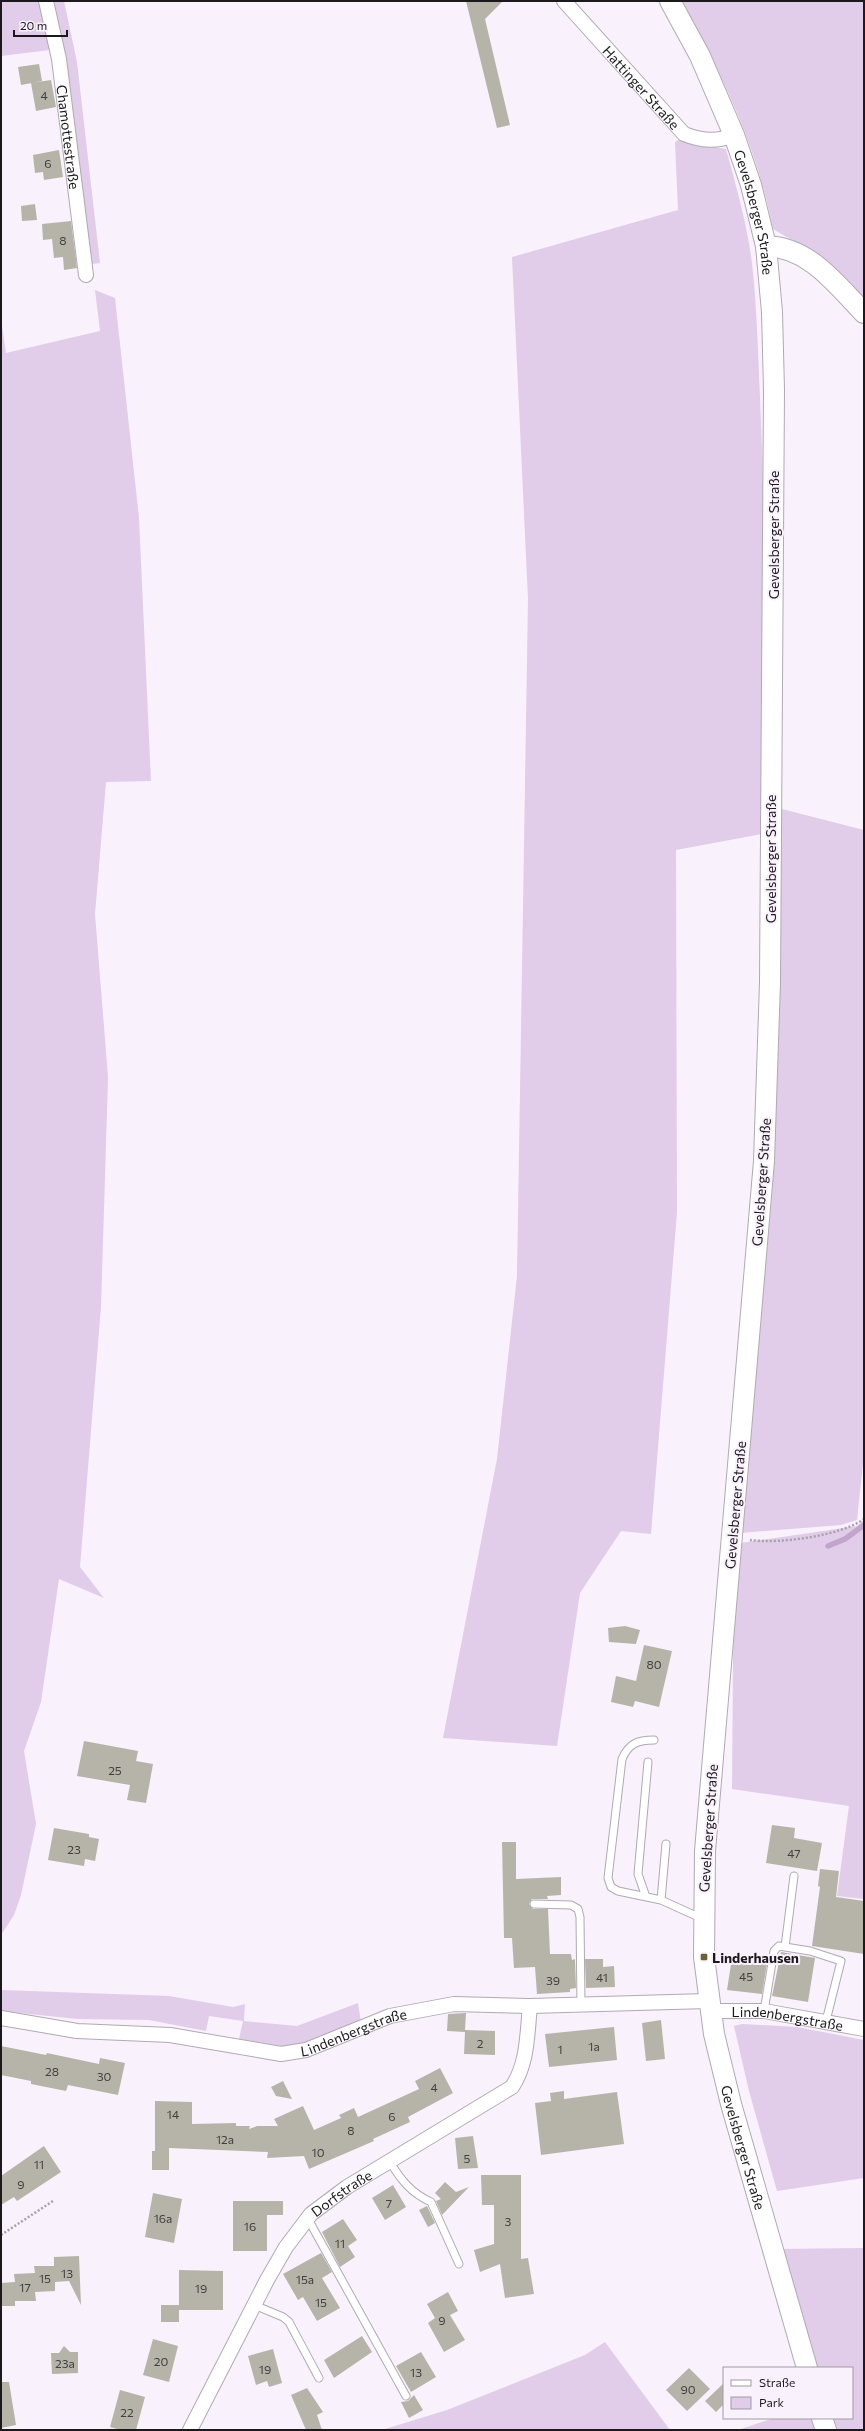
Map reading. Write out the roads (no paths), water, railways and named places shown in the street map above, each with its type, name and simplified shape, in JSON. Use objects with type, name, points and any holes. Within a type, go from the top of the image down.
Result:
[{"type":"main road","name":"Gevelsberger Straße","points":[[670,1],[700,56],[734,135],[751,185],[766,246],[772,312],[774,390],[768,1067],[763,1177],[748,1364],[731,1537],[704,1851],[703,1920],[709,2006],[731,2104],[807,2367]]},
{"type":"main road","points":[[766,246],[785,247],[806,257],[864,313]]},
{"type":"main road","points":[[822,2419],[826,2430]]},
{"type":"street","name":"Chamottestraße","points":[[46,1],[59,59],[86,275]]},
{"type":"street","name":"Hattinger Straße","points":[[564,1],[684,134],[697,138],[717,141],[734,135]]},
{"type":"street","name":"Lindenbergstraße","points":[[1,2018],[77,2031],[170,2035],[281,2054],[306,2050],[390,2016],[454,2004],[530,2006],[709,2006],[764,2011],[864,2029]]},
{"type":"street","name":"Dorfstraße","points":[[190,2430],[254,2305],[286,2247],[308,2220],[348,2187],[512,2087],[519,2076],[524,2060],[530,2006]]},
{"type":"lane","points":[[654,1740],[639,1740],[632,1744],[622,1759],[608,1878],[611,1887],[618,1892],[661,1900],[703,1920]]},
{"type":"lane","points":[[646,1897],[638,1874],[648,1762]]},
{"type":"lane","points":[[661,1900],[666,1844]]},
{"type":"lane","points":[[785,1947],[794,1876]]},
{"type":"lane","points":[[534,1904],[571,1905],[578,1909],[580,1917],[581,2005]]},
{"type":"lane","points":[[764,2011],[774,1951],[776,1947],[810,1951],[841,1961],[826,2021]]},
{"type":"lane","points":[[390,2162],[401,2180],[417,2195],[431,2202],[459,2264]]},
{"type":"lane","points":[[308,2220],[406,2396]]},
{"type":"lane","points":[[254,2305],[283,2317],[289,2322],[319,2378]]},
{"type":"waterway","points":[[828,1546],[845,1539],[864,1525]]},
{"type":"place","name":"Linderhausen","points":[[704,1957]]}]
